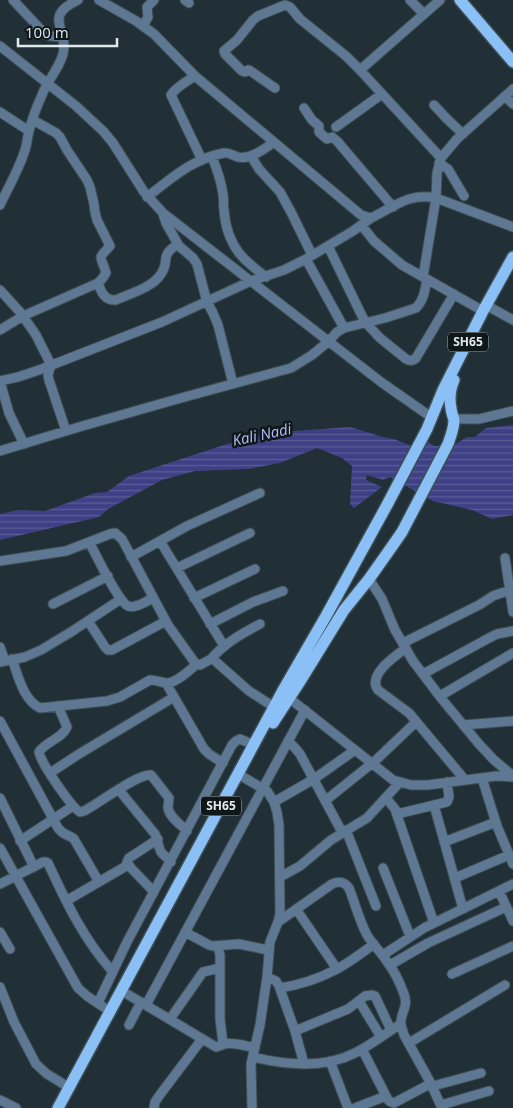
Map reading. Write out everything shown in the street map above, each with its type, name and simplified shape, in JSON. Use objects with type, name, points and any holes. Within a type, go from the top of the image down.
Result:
[{"type":"main road","points":[[460,0],[513,62]]},
{"type":"main road","name":"SH65","points":[[66,1108],[124,992],[240,776],[270,727],[326,616],[387,506],[427,429],[443,390],[513,257]]},
{"type":"main road","name":"SH65","points":[[240,776],[254,744],[274,707],[300,683],[344,610],[370,579],[402,532],[448,444],[454,427],[450,402],[451,387],[487,308],[513,270]]},
{"type":"main road","name":"SH65","points":[[58,1108],[124,992]]},
{"type":"street","points":[[13,0],[44,33],[50,36],[62,37]]},
{"type":"street","points":[[0,205],[3,190],[24,153],[29,131],[47,83],[60,63],[63,44],[59,26],[60,12],[78,0]]},
{"type":"street","points":[[99,0],[136,21],[154,34],[194,76],[273,143],[361,215],[371,218]]},
{"type":"street","points":[[143,26],[148,18],[147,7],[154,0]]},
{"type":"street","points":[[410,0],[424,14]]},
{"type":"street","points":[[360,70],[440,0]]},
{"type":"street","points":[[275,88],[249,70],[242,71],[224,51],[237,40],[258,16],[285,5],[290,7],[360,70],[448,169],[464,196]]},
{"type":"street","points":[[0,46],[93,120],[103,131],[147,197],[163,213],[381,382],[431,417]]},
{"type":"street","points":[[194,76],[174,91],[171,96],[202,160]]},
{"type":"street","points":[[0,451],[291,368],[312,355],[344,328],[416,308],[424,296],[436,198],[437,172],[440,161],[463,134],[513,89]]},
{"type":"street","points":[[336,127],[382,94]]},
{"type":"street","points":[[505,96],[513,104]]},
{"type":"street","points":[[434,105],[463,134]]},
{"type":"street","points":[[304,108],[312,120],[319,126],[319,132],[326,139],[333,137],[337,141],[393,206]]},
{"type":"street","points":[[0,112],[29,131]]},
{"type":"street","points":[[0,330],[23,316],[98,283],[106,273],[101,255],[110,246],[96,216],[87,180],[60,137],[33,120]]},
{"type":"street","points":[[147,197],[188,166],[202,160],[226,152],[241,158],[251,156],[273,143]]},
{"type":"street","points":[[251,156],[259,169],[280,192],[291,212],[309,257],[344,328]]},
{"type":"street","points":[[212,157],[220,181],[228,234],[238,253],[266,277]]},
{"type":"street","points":[[24,444],[9,413],[0,381],[18,377],[51,365],[162,322],[252,281],[266,277],[309,257],[362,226],[371,218],[406,199],[427,196],[436,198],[513,227]]},
{"type":"street","points":[[163,213],[166,223],[178,244],[197,264],[207,302],[218,325],[233,384]]},
{"type":"street","points":[[362,226],[374,241],[402,264],[454,294],[513,320]]},
{"type":"street","points":[[98,283],[104,295],[111,300],[116,300],[146,287],[161,275],[166,265],[166,254],[178,244]]},
{"type":"street","points":[[328,246],[366,322],[380,338],[410,361],[416,358],[454,294]]},
{"type":"street","points":[[0,290],[23,316],[36,335],[51,365],[48,375],[49,380],[66,431]]},
{"type":"street","points":[[454,418],[479,418],[513,411]]},
{"type":"street","points":[[132,557],[187,526],[260,493]]},
{"type":"street","points":[[0,561],[53,553],[110,534],[115,533],[119,535],[166,621],[198,664]]},
{"type":"street","points":[[176,568],[250,533]]},
{"type":"street","points":[[160,541],[224,646]]},
{"type":"street","points":[[90,542],[121,599],[127,605],[136,606],[153,598]]},
{"type":"street","points":[[505,558],[513,612]]},
{"type":"street","points":[[194,598],[254,569]]},
{"type":"street","points":[[53,604],[108,576]]},
{"type":"street","points":[[370,579],[382,599],[395,630],[413,661],[463,725],[494,760],[513,776]]},
{"type":"street","points":[[465,780],[404,708],[378,690],[374,682],[386,663],[404,645],[493,596],[510,590]]},
{"type":"street","points":[[210,624],[253,602],[283,591]]},
{"type":"street","points":[[6,661],[25,657],[40,650],[121,599]]},
{"type":"street","points":[[88,621],[101,643],[108,650],[112,650],[166,621]]},
{"type":"street","points":[[0,647],[6,661],[31,702],[40,708],[106,701],[120,697],[150,680],[166,683],[175,680],[198,664],[211,659],[236,637],[260,624]]},
{"type":"street","points":[[423,674],[489,638],[513,631]]},
{"type":"street","points":[[440,696],[513,653]]},
{"type":"street","points":[[211,659],[249,690],[274,707]]},
{"type":"street","points":[[166,683],[204,749],[223,763]]},
{"type":"street","points":[[286,695],[393,780],[411,785],[428,785],[496,776],[513,776]]},
{"type":"street","points":[[50,773],[174,697]]},
{"type":"street","points":[[58,706],[67,727],[66,731],[46,744],[39,752],[50,773],[77,811],[84,811],[148,774],[151,775],[169,798],[170,813],[187,831]]},
{"type":"street","points":[[129,1025],[144,1003],[185,932],[305,710]]},
{"type":"street","points":[[0,721],[52,819],[64,835],[74,839],[99,882]]},
{"type":"street","points":[[463,725],[513,721]]},
{"type":"street","points":[[325,800],[372,764],[416,722]]},
{"type":"street","points":[[98,1003],[127,942],[236,740],[240,739],[254,744]]},
{"type":"street","points":[[288,741],[300,754],[344,831],[376,906]]},
{"type":"street","points":[[274,802],[314,779],[355,750]]},
{"type":"street","points":[[240,776],[262,788],[270,795],[274,802],[279,824],[280,901],[278,922],[268,950],[267,977],[260,1025],[250,1072],[252,1108]]},
{"type":"street","points":[[482,778],[496,822],[513,864]]},
{"type":"street","points":[[280,877],[300,866],[344,831],[367,818],[400,782]]},
{"type":"street","points":[[397,814],[442,804],[448,800],[447,782]]},
{"type":"street","points":[[119,790],[158,839],[159,848],[171,862]]},
{"type":"street","points":[[0,798],[34,867]]},
{"type":"street","points":[[386,798],[397,814],[434,923]]},
{"type":"street","points":[[434,805],[464,909]]},
{"type":"street","points":[[20,841],[73,806]]},
{"type":"street","points":[[444,842],[496,822]]},
{"type":"street","points":[[154,892],[127,862],[129,858],[158,839]]},
{"type":"street","points":[[0,848],[75,983],[82,992],[111,1012]]},
{"type":"street","points":[[454,878],[509,855]]},
{"type":"street","points":[[0,884],[43,862],[48,863],[66,901],[91,945],[113,972]]},
{"type":"street","points":[[66,901],[128,865]]},
{"type":"street","points":[[383,868],[410,936]]},
{"type":"street","points":[[278,922],[332,884],[341,882],[346,884],[363,927],[390,964],[400,985],[406,999],[406,1008],[400,1024],[442,1106],[488,1091]]},
{"type":"street","points":[[383,955],[410,936],[513,884]]},
{"type":"street","points":[[499,891],[512,917]]},
{"type":"street","points":[[390,964],[428,943],[506,907]]},
{"type":"street","points":[[296,909],[337,969]]},
{"type":"street","points":[[0,932],[10,949]]},
{"type":"street","points":[[185,932],[209,945],[240,944],[268,950]]},
{"type":"street","points":[[280,988],[325,975],[374,944]]},
{"type":"street","points":[[218,946],[220,1018],[223,1044]]},
{"type":"street","points":[[452,974],[513,946]]},
{"type":"street","points":[[170,1019],[204,972],[220,968]]},
{"type":"street","points":[[267,977],[276,981],[280,988],[304,1064]]},
{"type":"street","points":[[409,1043],[505,985]]},
{"type":"street","points":[[0,987],[14,1022],[36,1064],[47,1074],[70,1088]]},
{"type":"street","points":[[124,992],[216,1047],[223,1044],[239,1045],[272,1062],[304,1064],[350,1055],[400,1024]]},
{"type":"street","points":[[295,1031],[348,1008],[369,995],[375,996],[390,1030]]},
{"type":"street","points":[[359,1001],[381,1037]]},
{"type":"street","points":[[154,1108],[159,1096],[202,1039]]},
{"type":"street","points":[[362,1049],[386,1096],[389,1101],[394,1103],[426,1086],[433,1086],[482,1073]]},
{"type":"street","points":[[330,1060],[348,1108]]},
{"type":"street","points":[[358,1107],[386,1096]]},
{"type":"street","points":[[0,1100],[16,1108]]},
{"type":"water","name":"Kali Nadi","points":[[513,425],[513,515],[492,519],[472,510],[433,501],[390,477],[383,480],[367,475],[366,480],[382,487],[354,508],[350,504],[352,466],[342,458],[317,448],[280,463],[248,469],[195,471],[162,480],[108,509],[99,517],[0,540],[0,514],[18,510],[45,511],[95,493],[107,492],[129,476],[224,445],[278,430],[295,431],[350,427],[394,439],[422,450],[427,441],[434,446],[452,446],[467,437],[475,437],[486,428]]}]
